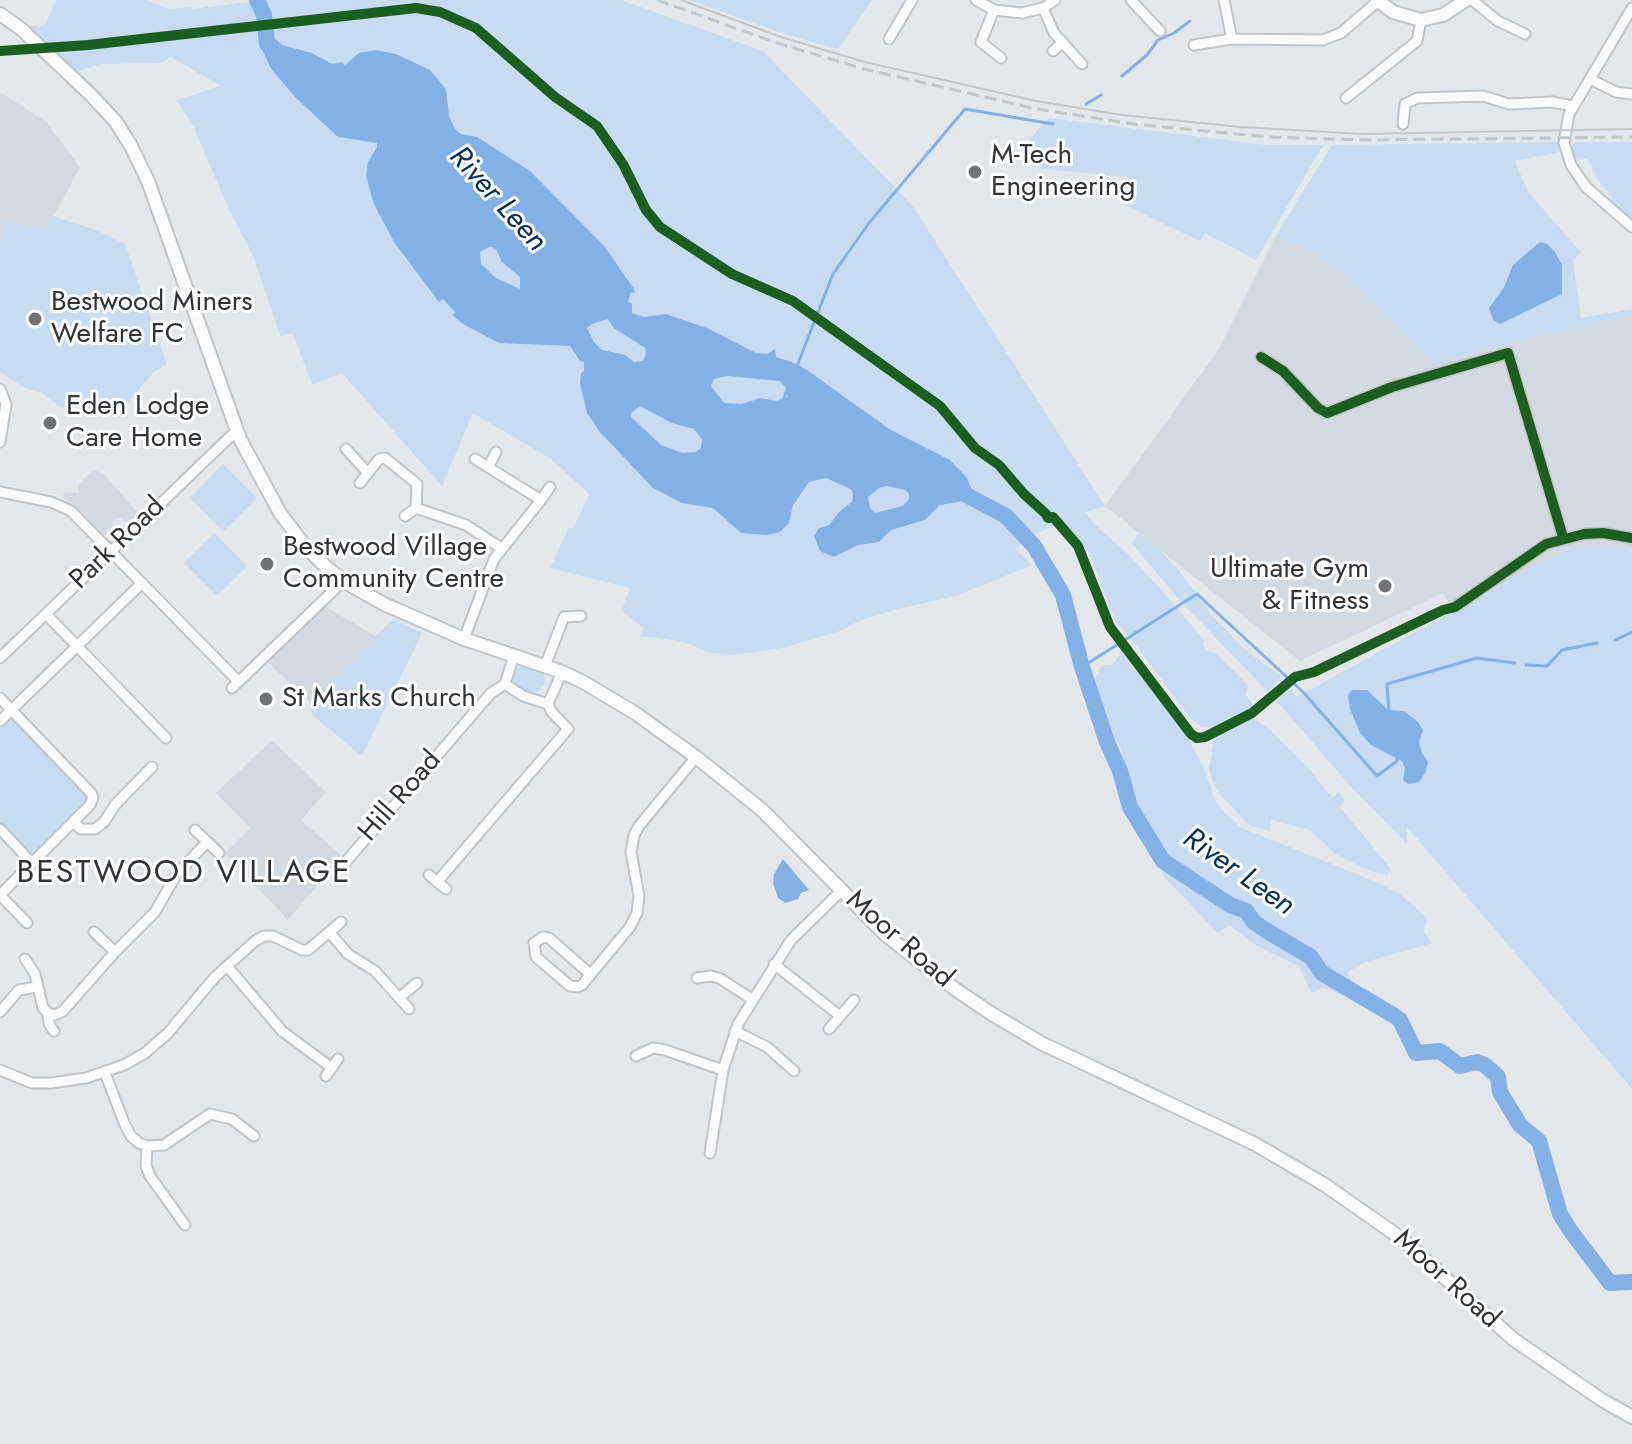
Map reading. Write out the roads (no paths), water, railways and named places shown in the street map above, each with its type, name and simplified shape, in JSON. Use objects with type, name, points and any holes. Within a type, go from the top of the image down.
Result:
[{"type":"main road","points":[[1377,0],[1393,12],[1421,20],[1443,15],[1466,0]]},
{"type":"main road","name":"Moor Road","points":[[0,14],[20,28],[91,95],[116,122],[131,146],[148,181],[236,431],[265,488],[292,530],[341,579],[384,604],[464,639],[562,672],[625,707],[696,757],[781,827],[887,936],[992,1014],[1069,1058],[1255,1144],[1361,1208],[1414,1249],[1513,1339],[1632,1417]]},
{"type":"street","points":[[889,39],[901,30],[912,0]]},
{"type":"street","points":[[976,0],[994,10],[1022,13],[1043,8],[1055,0]]},
{"type":"street","points":[[1131,0],[1160,31]]},
{"type":"street","points":[[1224,0],[1232,39]]},
{"type":"street","points":[[1194,45],[1232,39],[1323,40],[1341,33],[1377,0]]},
{"type":"street","points":[[1472,0],[1498,21],[1525,34]]},
{"type":"street","points":[[1043,8],[1054,33],[1082,64]]},
{"type":"street","points":[[1632,8],[1573,106],[1566,123],[1564,143],[1571,165],[1586,187],[1632,227]]},
{"type":"street","points":[[994,10],[981,42],[1001,58]]},
{"type":"street","points":[[1346,98],[1417,41],[1421,20]]},
{"type":"street","points":[[1053,51],[1063,42]]},
{"type":"street","points":[[1590,79],[1616,92],[1632,94]]},
{"type":"street","points":[[1403,124],[1398,111],[1417,98],[1483,96],[1509,104],[1552,102],[1573,106]]},
{"type":"street","points":[[1261,357],[1292,378],[1318,408],[1327,413],[1392,387],[1508,353],[1563,537]]},
{"type":"street","points":[[0,389],[6,404],[0,442]]},
{"type":"street","name":"Park Road","points":[[0,658],[236,431]]},
{"type":"street","points":[[346,449],[368,473]]},
{"type":"street","points":[[489,466],[496,452]]},
{"type":"street","points":[[360,483],[379,459],[385,458],[417,484],[416,508]]},
{"type":"street","points":[[475,459],[541,500]]},
{"type":"street","points":[[464,639],[494,559],[550,487]]},
{"type":"street","points":[[0,492],[65,507],[142,583],[235,685],[336,588],[341,579]]},
{"type":"street","points":[[405,516],[416,508]]},
{"type":"street","points":[[416,508],[466,525],[501,548]]},
{"type":"street","points":[[1455,607],[1531,552],[1563,537],[1603,533],[1632,538]]},
{"type":"street","points":[[0,721],[142,583]]},
{"type":"street","points":[[46,614],[166,738]]},
{"type":"street","points":[[545,666],[564,617],[581,616]]},
{"type":"street","points":[[514,655],[505,684],[523,696],[548,704]]},
{"type":"street","points":[[446,889],[433,878],[571,726],[551,711],[548,704],[562,672]]},
{"type":"street","name":"Hill Road","points":[[343,865],[491,693],[505,684]]},
{"type":"street","points":[[0,698],[91,793],[90,805],[0,895],[27,923]]},
{"type":"street","points":[[590,974],[549,938],[543,937],[534,943],[536,957],[570,986],[578,987],[590,974],[630,927],[637,913],[639,896],[631,852],[634,835],[696,757]]},
{"type":"street","points":[[73,822],[81,829],[95,829],[104,822],[111,809],[143,784],[152,767]]},
{"type":"street","points":[[195,830],[219,853]]},
{"type":"street","points":[[1,831],[32,863]]},
{"type":"street","points":[[48,1013],[55,1015],[63,1011],[157,909],[176,875],[207,842]]},
{"type":"street","points":[[710,1153],[723,1070],[735,1031],[791,940],[841,891]]},
{"type":"street","points":[[0,1070],[39,1084],[105,1073],[156,1045],[227,966],[264,936],[282,938],[297,948],[308,950],[341,922]]},
{"type":"street","points":[[94,932],[115,952]]},
{"type":"street","points":[[330,933],[348,954],[375,971],[409,1009]]},
{"type":"street","points":[[25,959],[33,968],[36,987],[54,1031]]},
{"type":"street","points":[[774,964],[840,1016]]},
{"type":"street","points":[[227,966],[282,1031],[332,1068]]},
{"type":"street","points":[[697,978],[715,971],[752,999]]},
{"type":"street","points":[[399,998],[417,983]]},
{"type":"street","points":[[0,1012],[19,990],[36,987]]},
{"type":"street","points":[[829,1029],[854,1000]]},
{"type":"street","points":[[735,1031],[757,1040],[794,1071]]},
{"type":"street","points":[[651,1036],[653,1048]]},
{"type":"street","points":[[636,1056],[653,1048],[723,1070]]},
{"type":"street","points":[[774,1068],[783,1061]]},
{"type":"street","points":[[105,1073],[131,1136],[147,1146],[164,1145],[210,1114],[225,1116],[251,1129]]},
{"type":"street","points":[[147,1146],[146,1166],[150,1176],[185,1225]]},
{"type":"water","points":[[272,26],[273,37],[282,45],[312,53],[332,64],[342,62],[345,65],[359,53],[376,50],[396,54],[430,70],[446,89],[449,116],[455,129],[461,134],[477,137],[530,171],[605,247],[634,289],[635,293],[631,292],[628,302],[632,304],[632,313],[644,317],[666,314],[709,329],[756,353],[767,354],[775,349],[776,357],[807,370],[889,429],[950,460],[967,478],[973,493],[969,500],[940,505],[925,520],[891,530],[879,542],[858,545],[834,557],[820,551],[814,536],[819,528],[829,525],[852,502],[853,494],[851,489],[826,478],[809,482],[793,505],[789,523],[780,532],[767,535],[741,533],[713,508],[682,503],[653,488],[600,432],[587,413],[580,384],[584,362],[570,346],[499,343],[463,324],[452,315],[455,312],[443,299],[439,302],[394,242],[373,202],[366,175],[377,143],[338,137],[295,97],[270,67],[259,29]],"holes":[[[491,246],[496,249],[502,262],[520,277],[520,289],[496,278],[481,264],[480,252]],[[608,319],[614,328],[645,348],[643,361],[634,362],[625,355],[602,350],[587,328]],[[727,376],[780,381],[786,388],[787,397],[776,401],[760,398],[742,404],[724,403],[711,386],[714,379]],[[640,406],[672,423],[694,429],[702,439],[701,448],[696,452],[682,453],[661,445],[631,417],[631,413]],[[887,486],[909,494],[903,506],[875,513],[870,508],[868,497]]]},
{"type":"water","points":[[1540,242],[1555,252],[1562,265],[1562,294],[1500,324],[1493,320],[1489,308],[1504,287],[1513,265]]},
{"type":"water","points":[[1352,690],[1367,690],[1388,710],[1404,711],[1418,722],[1423,730],[1419,742],[1428,762],[1419,782],[1408,784],[1403,780],[1405,768],[1402,761],[1371,745],[1360,733],[1350,709],[1348,695]]},
{"type":"water","points":[[783,859],[809,890],[801,893],[798,899],[785,903],[778,898],[773,883],[774,874]]},
{"type":"waterway","name":"River Leen","points":[[257,0],[264,15],[267,44],[271,47]]},
{"type":"waterway","points":[[1122,76],[1147,55],[1158,40],[1190,21]]},
{"type":"waterway","points":[[1086,104],[1101,95]]},
{"type":"waterway","points":[[797,366],[833,274],[869,223],[965,109],[1053,124]]},
{"type":"waterway","points":[[782,403],[788,387]]},
{"type":"waterway","name":"River Leen","points":[[955,489],[1006,516],[1034,546],[1063,595],[1082,667],[1130,807],[1163,861],[1230,905],[1246,911],[1254,922],[1311,957],[1322,973],[1400,1020],[1416,1053],[1440,1051],[1460,1066],[1477,1062],[1485,1065],[1498,1077],[1500,1092],[1520,1125],[1539,1141],[1560,1214],[1572,1233],[1610,1283],[1632,1282]]},
{"type":"waterway","points":[[1082,667],[1197,594],[1303,692],[1377,776],[1397,761],[1397,752]]},
{"type":"waterway","points":[[1615,640],[1632,632]]},
{"type":"waterway","points":[[1526,665],[1547,666],[1562,650],[1597,643]]},
{"type":"waterway","points":[[1389,711],[1387,684],[1477,658],[1515,663]]},
{"type":"tram line","points":[[681,0],[781,37],[865,62],[1036,101],[1122,115],[1241,127],[1363,134],[1632,129]]},
{"type":"railway","points":[[657,0],[777,43],[864,69],[1037,109],[1133,124],[1268,137],[1369,140],[1632,137]]},
{"type":"place","name":"M-Tech Engineering","points":[[975,172]]},
{"type":"place","name":"Bestwood Miners Welfare FC","points":[[35,319]]},
{"type":"place","name":"Eden Lodge Care Home","points":[[50,423]]},
{"type":"place","name":"Bestwood Village Community Centre","points":[[267,564]]},
{"type":"place","name":"Ultimate Gym & Fitness","points":[[1385,586]]},
{"type":"place","name":"St Marks Church","points":[[266,699]]},
{"type":"district","name":"BESTWOOD VILLAGE","points":[[184,874]]}]
